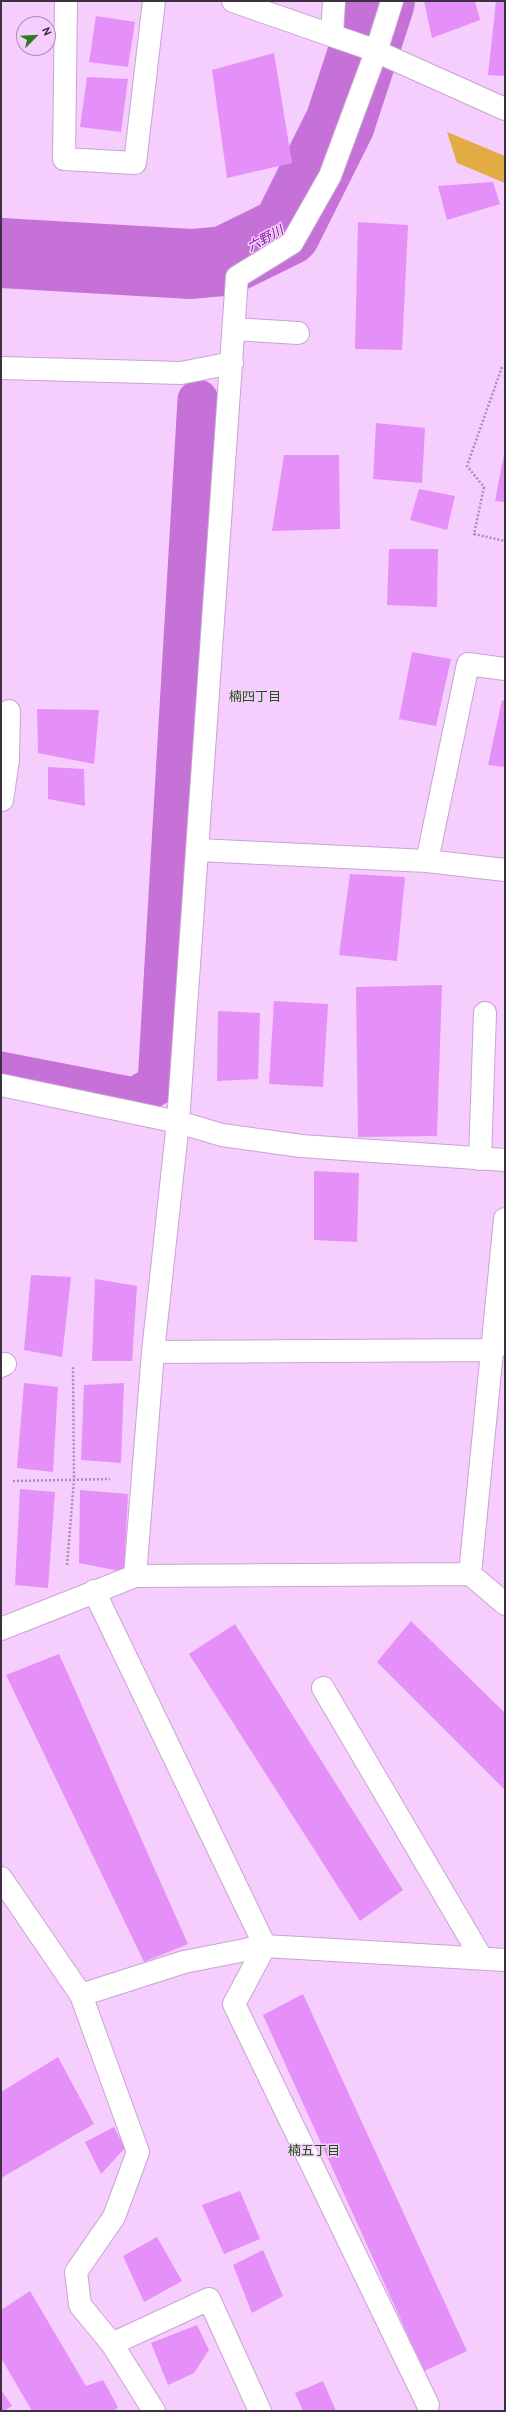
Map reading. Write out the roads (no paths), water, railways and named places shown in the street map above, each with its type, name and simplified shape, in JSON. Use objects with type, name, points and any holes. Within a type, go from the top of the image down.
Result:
[{"type":"street","points":[[66,1],[64,159],[135,163],[154,1]]},
{"type":"street","points":[[233,1],[374,51],[505,109]]},
{"type":"street","points":[[334,1],[340,38]]},
{"type":"street","points":[[135,1576],[152,1352],[178,1122],[198,850],[212,612],[232,363],[237,277],[292,243],[330,176],[392,1]]},
{"type":"street","points":[[234,329],[298,333]]},
{"type":"street","points":[[1,368],[181,373],[232,363]]},
{"type":"street","points":[[427,861],[468,664],[505,669]]},
{"type":"street","points":[[2,800],[9,710]]},
{"type":"street","points":[[198,850],[427,861],[505,870]]},
{"type":"street","points":[[480,1159],[485,1013]]},
{"type":"street","points":[[1,1086],[178,1122],[222,1135],[301,1146],[505,1160]]},
{"type":"street","points":[[470,1574],[494,1350],[505,1219]]},
{"type":"street","points":[[152,1352],[494,1350]]},
{"type":"street","points":[[1,1629],[135,1576],[470,1574],[505,1604]]},
{"type":"street","points":[[94,1591],[266,1946]]},
{"type":"street","points":[[323,1688],[481,1957]]},
{"type":"street","points":[[1,1878],[81,1995],[138,2152],[114,2217],[76,2272],[80,2305],[112,2344],[154,2411]]},
{"type":"street","points":[[266,1946],[234,2004],[428,2404]]},
{"type":"street","points":[[81,1995],[184,1962],[266,1946],[481,1957],[505,1960]]},
{"type":"street","points":[[112,2344],[209,2299],[260,2411]]},
{"type":"waterway","name":"六野川","points":[[1,253],[191,264],[225,261],[286,231],[340,123],[380,1]]},
{"type":"waterway","points":[[1,1072],[135,1098],[158,1084],[198,400]]},
{"type":"district","name":"楠四丁目","points":[[255,698]]},
{"type":"district","name":"楠五丁目","points":[[314,2152]]}]
